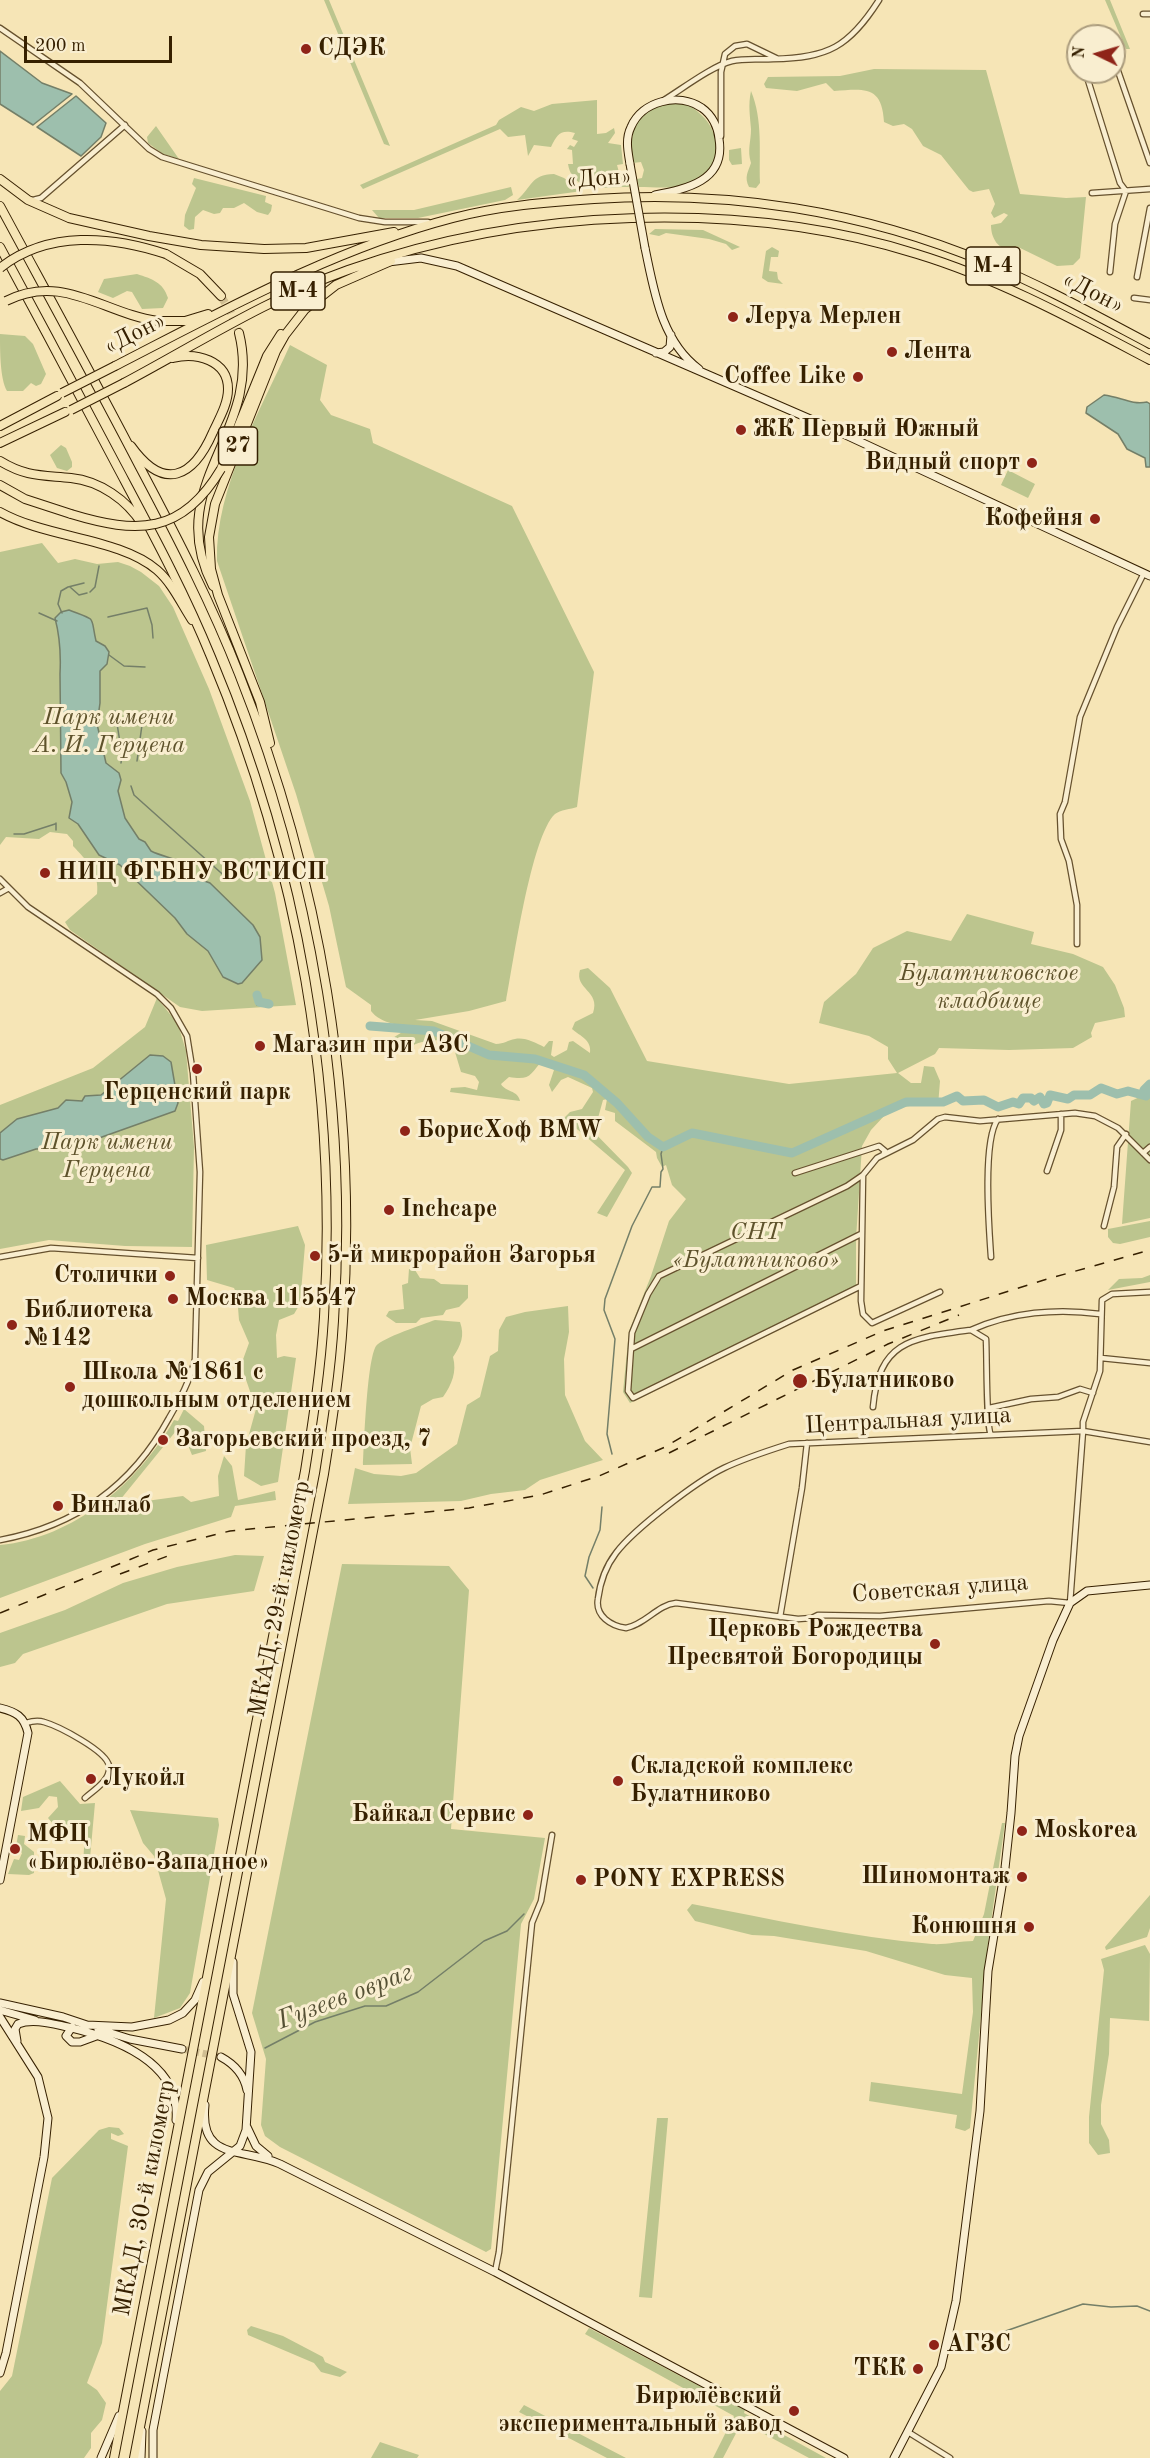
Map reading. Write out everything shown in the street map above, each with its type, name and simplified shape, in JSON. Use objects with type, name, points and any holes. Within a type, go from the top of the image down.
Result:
[{"type":"highway","points":[[0,179],[28,200],[48,210],[85,222],[149,237],[225,248],[288,249],[325,246],[421,227]]},
{"type":"highway","name":"«Дон»","points":[[60,394],[231,306],[337,259],[421,227],[503,208],[552,202],[649,196],[719,198],[770,204],[858,220],[893,230],[988,263],[1150,344]]},
{"type":"highway","points":[[0,206],[178,540],[239,673],[289,816]]},
{"type":"highway","name":"«Дон»","points":[[68,411],[273,302],[314,284],[375,261],[436,244],[554,223],[666,218],[735,219],[797,226],[851,237],[916,253],[1009,288],[1150,360]]},
{"type":"highway","name":"27","points":[[0,486],[25,499],[115,526],[143,526],[159,523],[178,515],[196,502],[210,487],[221,469],[267,356],[291,321],[336,285],[436,244]]},
{"type":"highway","points":[[0,247],[173,573]]},
{"type":"highway","points":[[3,302],[39,291],[68,292],[141,318],[158,321],[185,321],[231,306]]},
{"type":"highway","name":"27","points":[[289,816],[260,702],[218,595],[209,554],[211,520],[216,504],[276,351],[306,308]]},
{"type":"highway","points":[[0,461],[30,475],[84,480],[113,494],[137,515],[173,573]]},
{"type":"highway","name":"МКАД, 29-й километр","points":[[173,573],[210,653],[262,791],[279,852],[299,943],[320,1090],[327,1193],[327,1255],[321,1349],[305,1471],[214,1945]]},
{"type":"highway","name":"МКАД, 29-й километр","points":[[233,1948],[324,1474],[340,1351],[346,1256],[344,1160],[333,1033],[318,939],[289,816]]},
{"type":"highway","name":"МКАД, 30-й километр","points":[[114,2458],[214,1945]]},
{"type":"highway","name":"МКАД, 30-й километр","points":[[134,2458],[233,1948]]},
{"type":"main road","points":[[0,268],[35,248],[74,240],[108,241],[166,254],[200,274],[221,296]]},
{"type":"main road","points":[[218,595],[200,555],[197,522],[204,486],[236,411],[242,389],[244,365],[239,333]]},
{"type":"main road","points":[[122,432],[148,465],[161,473],[183,472],[198,461],[224,409],[228,390],[227,382],[219,368],[207,359],[192,355],[169,359]]},
{"type":"main road","points":[[0,426],[60,394]]},
{"type":"main road","points":[[0,443],[68,411]]},
{"type":"main road","points":[[0,512],[22,523],[140,558],[164,577],[210,653]]},
{"type":"street","points":[[690,362],[671,335],[659,311],[627,146],[631,127],[649,106],[661,102],[722,66],[738,60],[816,56],[832,50],[856,31],[879,0]]},
{"type":"street","points":[[1143,14],[1150,14]]},
{"type":"street","points":[[0,28],[80,83],[149,148],[178,164],[340,213],[385,222],[415,223],[454,218]]},
{"type":"street","points":[[649,196],[680,190],[706,178],[719,158],[722,66],[725,54],[741,44],[752,45],[780,59]]},
{"type":"street","points":[[1089,84],[1120,183],[1126,190]]},
{"type":"street","points":[[1123,84],[1150,163]]},
{"type":"street","points":[[661,102],[687,101],[702,108],[712,118],[720,145]]},
{"type":"street","points":[[28,200],[41,198],[125,125]]},
{"type":"street","points":[[1092,193],[1150,189]]},
{"type":"street","points":[[1110,272],[1115,224],[1126,190]]},
{"type":"street","points":[[1137,277],[1150,208]]},
{"type":"street","points":[[388,262],[421,258],[448,262],[575,315],[674,362],[1042,524],[1147,574],[1117,627],[1080,717],[1065,802],[1060,814],[1061,839],[1069,861],[1077,905],[1077,944]]},
{"type":"street","points":[[1134,298],[1150,300]]},
{"type":"street","points":[[654,353],[667,351],[671,344],[671,335]]},
{"type":"street","points":[[674,362],[679,357],[690,362],[708,376]]},
{"type":"street","points":[[0,879],[38,914],[157,994],[171,1008],[187,1036],[192,1059],[198,1129],[198,1258],[195,1359],[191,1377],[153,1446],[132,1472],[93,1504],[36,1533],[0,1540]]},
{"type":"street","points":[[0,893],[9,888]]},
{"type":"street","points":[[861,1286],[633,1398],[628,1391],[632,1333],[648,1294],[659,1276],[847,1186],[884,1153],[913,1140],[939,1119],[980,1121],[1075,1113],[1095,1116],[1104,1119],[1126,1134],[1150,1160]]},
{"type":"street","points":[[1047,1172],[1058,1143],[1062,1114]]},
{"type":"street","points":[[991,1257],[989,1168],[991,1131],[998,1119]]},
{"type":"street","points":[[1104,1226],[1114,1187],[1117,1147],[1126,1134]]},
{"type":"street","points":[[795,1173],[879,1146],[885,1151],[884,1153]]},
{"type":"street","points":[[1143,1153],[1150,1147]]},
{"type":"street","points":[[863,1174],[861,1234],[863,1314],[872,1323],[940,1292]]},
{"type":"street","points":[[631,1348],[861,1234]]},
{"type":"street","points":[[0,1257],[51,1248],[198,1258]]},
{"type":"street","points":[[894,2458],[940,2367],[953,2317],[974,2168],[988,1971],[1005,1868],[1015,1756],[1028,1709],[1070,1603],[1083,1422],[1100,1371],[1102,1300],[1112,1294],[1150,1292]]},
{"type":"street","points":[[873,1407],[879,1374],[888,1357],[897,1349],[921,1340],[971,1330],[986,1323],[1052,1310],[1100,1314]]},
{"type":"street","points":[[971,1330],[986,1339],[989,1408],[987,1425],[991,1435]]},
{"type":"street","points":[[1101,1358],[1150,1364]]},
{"type":"street","points":[[989,1408],[1031,1399],[1058,1397],[1080,1389],[1093,1393]]},
{"type":"street","name":"Центральная улица","points":[[780,1617],[676,1603],[667,1604],[647,1620],[626,1628],[618,1627],[600,1614],[597,1606],[605,1573],[616,1553],[628,1540],[679,1498],[722,1469],[754,1455],[789,1444],[1083,1431],[1150,1443]]},
{"type":"street","points":[[780,1617],[802,1488],[807,1443]]},
{"type":"street","name":"Советская улица","points":[[780,1617],[880,1616],[1049,1601],[1070,1603],[1087,1591],[1150,1585]]},
{"type":"street","points":[[0,1708],[15,1713],[29,1722],[44,1722],[58,1727],[103,1754],[110,1765],[108,1778],[85,1798]]},
{"type":"street","points":[[0,1880],[29,1722]]},
{"type":"street","points":[[495,2272],[499,2252],[532,1923],[541,1901],[552,1834]]},
{"type":"street","points":[[0,2010],[39,2022],[73,2026],[132,2027],[161,2022],[183,2013],[200,1990],[214,1945]]},
{"type":"street","points":[[153,2458],[153,2430],[195,2204],[202,2180],[208,2172],[243,2142],[251,2052],[233,1994],[233,1948]]},
{"type":"street","points":[[0,2010],[17,2008],[63,2017],[73,2026],[128,2048],[147,2061],[162,2074],[172,2088],[177,2104],[173,2156]]},
{"type":"street","points":[[0,2010],[18,2046],[38,2077],[48,2111],[48,2126],[8,2342],[0,2373]]},
{"type":"street","points":[[18,2046],[15,2029],[18,2024],[39,2022]]},
{"type":"street","points":[[87,2025],[122,2037]]},
{"type":"street","points":[[73,2026],[66,2036],[72,2042],[80,2042],[98,2035],[122,2037],[182,2049]]},
{"type":"street","points":[[221,2057],[234,2065],[244,2078],[248,2102]]},
{"type":"street","points":[[210,2065],[205,2126],[215,2144],[225,2150],[260,2156],[280,2164],[495,2272],[844,2458]]},
{"type":"street","points":[[246,2121],[248,2133],[256,2146],[280,2164]]},
{"type":"street","points":[[101,2458],[125,2402]]},
{"type":"street","points":[[141,2458],[144,2406]]},
{"type":"street","points":[[908,2432],[950,2458]]},
{"type":"green space","points":[[324,0],[329,0],[390,146],[384,144]]},
{"type":"green space","points":[[1105,0],[1110,0],[1120,24],[1115,24]]},
{"type":"green space","points":[[874,69],[986,70],[1020,194],[1066,198],[1086,197],[1080,258],[1073,265],[1057,266],[1016,246],[1012,250],[999,246],[992,234],[991,225],[1001,223],[1008,215],[1004,213],[994,218],[991,213],[995,204],[989,189],[973,192],[969,190],[941,155],[923,146],[912,129],[904,124],[893,126],[884,122],[880,101],[870,92],[834,91],[826,83],[797,91],[766,88],[764,84],[768,77],[840,76]]},
{"type":"green space","points":[[751,91],[760,136],[760,183],[756,188],[749,187],[747,180],[751,163],[749,105]]},
{"type":"green space","points":[[597,100],[597,134],[606,133],[614,128],[615,133],[608,143],[621,145],[623,164],[617,165],[620,176],[627,179],[629,187],[592,187],[576,180],[568,164],[573,164],[572,150],[567,149],[570,145],[574,147],[578,141],[572,139],[575,133],[560,134],[551,147],[534,145],[528,156],[525,135],[508,137],[500,129],[363,189],[360,185],[496,125],[499,120],[521,107],[534,111],[552,104]]},
{"type":"green space","points":[[683,103],[697,111],[714,133],[715,157],[709,169],[700,178],[685,185],[639,187],[637,179],[642,178],[644,170],[641,162],[633,163],[632,145],[632,136],[638,120],[643,113],[659,104]]},
{"type":"green space","points":[[156,126],[179,159],[163,154],[148,143],[147,137]]},
{"type":"green space","points":[[741,148],[742,164],[732,165],[729,160],[729,150]]},
{"type":"green space","points":[[554,174],[582,191],[517,200],[536,179]]},
{"type":"green space","points":[[194,178],[266,196],[265,202],[272,205],[271,211],[268,215],[257,212],[244,203],[234,208],[223,208],[220,213],[214,214],[203,210],[195,217],[194,229],[189,230],[184,226],[185,215],[196,188],[192,184]]},
{"type":"green space","points":[[511,187],[513,195],[505,200],[418,218],[379,218],[372,210],[414,210]]},
{"type":"green space","points":[[655,229],[703,230],[740,247],[732,250],[726,244],[709,239],[666,233],[659,236],[649,234]]},
{"type":"green space","points":[[772,247],[779,251],[778,257],[771,257],[769,271],[777,272],[778,279],[783,284],[768,282],[762,278],[766,251]]},
{"type":"green space","points":[[137,274],[152,280],[163,288],[168,298],[163,308],[142,309],[132,292],[127,291],[113,298],[98,292],[104,279]]},
{"type":"green space","points":[[0,334],[25,336],[33,344],[46,374],[41,384],[36,386],[31,383],[23,391],[7,391],[0,356]]},
{"type":"green space","points":[[290,345],[327,365],[320,400],[331,415],[370,429],[373,443],[512,506],[594,672],[577,807],[555,814],[546,827],[538,847],[524,902],[506,1001],[469,1011],[415,1020],[432,1021],[496,1044],[523,1039],[544,1047],[549,1041],[553,1041],[551,1055],[554,1057],[567,1050],[569,1042],[573,1041],[590,1053],[587,1042],[572,1029],[575,1022],[593,1013],[594,1000],[579,976],[580,970],[588,968],[610,988],[647,1061],[789,1084],[897,1073],[888,1059],[888,1047],[869,1036],[819,1023],[824,1002],[856,974],[873,948],[907,931],[951,941],[967,914],[1034,932],[1031,944],[1073,954],[1103,967],[1115,985],[1124,1008],[1125,1017],[1095,1023],[1091,1033],[1092,1037],[1073,1048],[1009,1050],[939,1048],[935,1054],[898,1073],[911,1083],[921,1083],[924,1066],[934,1067],[940,1081],[938,1106],[916,1105],[898,1108],[885,1115],[871,1130],[862,1146],[856,1239],[856,1289],[630,1403],[623,1392],[629,1331],[651,1276],[669,1221],[686,1199],[672,1185],[666,1165],[662,1167],[656,1152],[615,1121],[615,1113],[605,1110],[607,1099],[603,1100],[598,1118],[585,1123],[632,1173],[607,1217],[597,1213],[625,1170],[564,1118],[570,1112],[582,1109],[593,1092],[592,1088],[568,1077],[561,1080],[552,1092],[549,1085],[554,1070],[543,1060],[526,1077],[509,1077],[501,1084],[517,1095],[520,1101],[450,1092],[451,1088],[465,1087],[477,1090],[479,1082],[475,1076],[461,1072],[452,1042],[441,1039],[422,1042],[401,1052],[393,1052],[388,1046],[391,1039],[404,1031],[415,1031],[417,1027],[398,1025],[380,1019],[371,1011],[371,1005],[346,987],[329,906],[296,794],[217,561],[218,533],[223,505],[232,477],[254,422]]},
{"type":"green space","points":[[61,445],[66,448],[72,462],[72,467],[67,471],[57,468],[50,455]]},
{"type":"green space","points":[[1008,470],[1035,484],[1028,498],[1001,485]]},
{"type":"green space","name":"Парк имени А. И. Герцена","points":[[42,543],[58,563],[75,559],[97,564],[118,562],[130,566],[159,586],[173,607],[209,689],[250,801],[275,893],[296,1005],[202,1011],[180,1007],[70,930],[65,922],[97,894],[97,886],[91,867],[73,846],[73,841],[67,834],[50,832],[39,839],[6,837],[0,845],[0,552]]},
{"type":"green space","name":"Парк имени Герцена","points":[[157,998],[178,1024],[186,1051],[194,1147],[192,1247],[125,1246],[49,1240],[0,1249],[0,1105],[93,1068],[145,1027]]},
{"type":"green space","points":[[1150,1092],[1150,1218],[1122,1224],[1131,1101]]},
{"type":"green space","points":[[1150,1221],[1150,1237],[1120,1244],[1113,1243],[1108,1237],[1108,1229]]},
{"type":"green space","points":[[298,1226],[305,1245],[300,1304],[294,1314],[279,1320],[276,1335],[277,1358],[284,1356],[296,1358],[278,1482],[261,1486],[244,1476],[246,1445],[256,1409],[241,1365],[249,1343],[239,1320],[237,1295],[234,1288],[207,1280],[206,1245]]},
{"type":"green space","points":[[409,1269],[415,1270],[420,1278],[434,1279],[441,1284],[468,1285],[468,1298],[459,1307],[446,1310],[443,1315],[421,1318],[416,1323],[396,1323],[386,1316],[389,1311],[404,1309],[402,1285],[408,1283]]},
{"type":"green space","points":[[1150,1275],[1150,1282],[1108,1290],[1119,1279],[1142,1278]]},
{"type":"green space","points":[[568,1306],[569,1332],[564,1359],[565,1395],[585,1441],[603,1460],[540,1480],[525,1490],[491,1494],[461,1501],[348,1504],[355,1468],[374,1474],[401,1476],[416,1473],[457,1444],[467,1405],[480,1397],[490,1356],[498,1351],[499,1330],[506,1317]]},
{"type":"green space","points":[[435,1320],[460,1322],[462,1336],[453,1357],[454,1373],[446,1392],[443,1397],[433,1399],[421,1406],[410,1448],[412,1464],[363,1465],[368,1384],[376,1346],[394,1335]]},
{"type":"green space","points":[[184,1409],[204,1426],[206,1451],[192,1455],[180,1426],[120,1500],[124,1504],[183,1496],[191,1502],[219,1496],[218,1476],[224,1456],[232,1466],[238,1500],[275,1491],[276,1500],[235,1506],[231,1517],[145,1544],[0,1598],[0,1545],[27,1540],[53,1531],[101,1504],[142,1465],[174,1420],[178,1421]]},
{"type":"green space","points":[[235,1555],[264,1556],[254,1591],[167,1604],[23,1654],[15,1663],[0,1667],[0,1633],[65,1610],[123,1583],[177,1567]]},
{"type":"green space","points":[[342,1564],[449,1566],[469,1590],[451,1829],[545,1838],[534,1899],[521,1924],[491,2249],[486,2252],[280,2147],[265,2136],[261,2125],[266,2059],[252,2013]]},
{"type":"green space","points":[[60,1781],[80,1804],[95,1803],[89,1869],[83,1866],[85,1830],[54,1825],[48,1818],[58,1807],[57,1797],[49,1796],[39,1808],[21,1811],[23,1797]]},
{"type":"green space","points":[[130,1810],[218,1818],[219,1825],[190,1993],[180,2008],[154,2018],[166,1899],[154,1856],[143,1843]]},
{"type":"green space","points":[[1002,1823],[1005,1823],[988,1943],[970,2128],[965,2131],[955,2128],[957,2115],[869,2101],[871,2082],[962,2094],[973,2012],[972,1978],[945,1975],[866,1951],[774,1936],[752,1935],[695,1921],[687,1910],[692,1904],[811,1927],[902,1941],[937,1944],[973,1941],[984,1914]]},
{"type":"green space","points":[[18,1835],[25,1836],[24,1844],[34,1852],[34,1873],[29,1875],[8,1874],[14,1859],[19,1860],[22,1853],[16,1847]]},
{"type":"green space","points":[[1150,1895],[1150,1928],[1147,1937],[1106,1950],[1105,1947]]},
{"type":"green space","points":[[1145,1945],[1150,1954],[1149,2021],[1110,2018],[1109,2054],[1101,2105],[1101,2124],[1109,2140],[1110,2153],[1098,2155],[1089,2143],[1089,2117],[1104,1970],[1101,1959]]},
{"type":"green space","points":[[657,2118],[668,2118],[652,2298],[639,2297]]},
{"type":"green space","points":[[109,2127],[119,2128],[124,2134],[118,2136],[111,2133],[111,2139],[128,2146],[102,2343],[87,2383],[97,2390],[106,2403],[102,2420],[91,2433],[91,2448],[84,2458],[0,2458],[0,2391],[12,2376],[52,2178],[99,2130]]},
{"type":"green space","points":[[251,2326],[283,2336],[323,2357],[325,2362],[347,2372],[340,2377],[321,2372],[314,2363],[248,2335],[247,2330]]},
{"type":"green space","points":[[589,2328],[745,2410],[744,2413],[826,2458],[809,2458],[742,2422],[723,2458],[713,2458],[734,2416],[585,2334]]},
{"type":"green space","points":[[524,2405],[626,2458],[607,2458],[519,2412]]},
{"type":"green space","points":[[380,2442],[419,2455],[417,2458],[371,2458]]},
{"type":"shaded area","points":[[0,51],[42,83],[72,94],[33,125],[0,104]]},
{"type":"shaded area","points":[[76,96],[106,123],[101,137],[81,156],[37,127]]},
{"type":"shaded area","points":[[1104,395],[1150,404],[1150,467],[1146,467],[1145,458],[1127,449],[1118,434],[1086,413],[1087,407]]},
{"type":"shaded area","points":[[69,610],[91,620],[96,641],[105,646],[109,652],[107,664],[100,671],[100,703],[97,724],[106,763],[119,773],[121,780],[118,791],[125,818],[139,839],[145,842],[151,851],[187,866],[196,878],[210,883],[253,925],[260,937],[262,960],[242,983],[238,984],[223,977],[208,951],[187,934],[175,918],[120,865],[99,855],[78,824],[69,818],[72,802],[61,773],[60,653],[55,618],[61,612]]},
{"type":"shaded area","points":[[150,1055],[163,1056],[171,1062],[178,1103],[175,1111],[71,1148],[36,1149],[0,1159],[0,1133],[17,1119],[58,1108],[66,1100],[82,1101],[85,1096],[101,1095]]},
{"type":"waterway","points":[[90,592],[95,587],[99,566]]},
{"type":"waterway","points":[[62,613],[58,604],[61,591],[84,583]]},
{"type":"waterway","points":[[70,587],[79,595],[87,593]]},
{"type":"waterway","points":[[108,617],[147,608],[153,638]]},
{"type":"waterway","points":[[39,613],[57,621]]},
{"type":"waterway","points":[[109,655],[124,666],[145,667]]},
{"type":"waterway","points":[[115,711],[122,755],[121,763]]},
{"type":"waterway","points":[[137,761],[142,725]]},
{"type":"waterway","points":[[131,786],[134,795],[229,880]]},
{"type":"waterway","points":[[56,823],[56,830]]},
{"type":"waterway","points":[[14,834],[24,834],[55,824]]},
{"type":"waterway","points":[[257,995],[259,1002],[269,1004]]},
{"type":"waterway","points":[[370,1026],[434,1031],[489,1055],[535,1059],[584,1075],[617,1103],[648,1137],[663,1147],[692,1133],[792,1153],[906,1102],[943,1102],[957,1096],[963,1101],[984,1100],[998,1107],[1013,1102],[1019,1104],[1023,1098],[1031,1098],[1034,1101],[1040,1097],[1044,1104],[1047,1103],[1050,1095],[1068,1099],[1074,1095],[1090,1095],[1101,1088],[1117,1094],[1128,1091],[1146,1096],[1148,1094],[1144,1090],[1150,1084]]},
{"type":"waterway","name":"Гузеев овраг","points":[[612,1454],[607,1434],[615,1339],[604,1310],[605,1299],[632,1226],[652,1187],[660,1187],[663,1147]]},
{"type":"waterway","name":"Гузеев овраг","points":[[593,1588],[585,1576],[589,1557],[600,1530],[602,1507]]},
{"type":"waterway","name":"Гузеев овраг","points":[[265,2048],[315,2022],[365,2006],[386,2006],[418,1992],[484,1941],[507,1931],[524,1914]]},
{"type":"waterway","points":[[1000,2333],[1083,2304],[1111,2307],[1137,2306],[1150,2311]]},
{"type":"tunnel","points":[[221,296],[239,333]]},
{"type":"tunnel","points":[[182,2049],[221,2057]]},
{"type":"railway","points":[[0,1613],[153,1550],[230,1531],[469,1508],[540,1495],[599,1476],[665,1447],[793,1370],[883,1331],[1044,1280],[1150,1250]]},
{"type":"railway","points":[[669,1453],[888,1344],[959,1315]]},
{"type":"railway","points":[[120,1574],[173,1554]]},
{"type":"place","name":"СДЭК","points":[[306,49]]},
{"type":"place","name":"Леруа Мерлен","points":[[733,317]]},
{"type":"place","name":"Лента","points":[[892,352]]},
{"type":"place","name":"Coffee Like","points":[[858,377]]},
{"type":"place","name":"ЖК Первый Южный","points":[[741,430]]},
{"type":"place","name":"Видный спорт","points":[[1032,463]]},
{"type":"place","name":"Кофейня","points":[[1095,519]]},
{"type":"place","name":"НИЦ ФГБНУ ВСТИСП","points":[[45,873]]},
{"type":"place","name":"Магазин при АЗС","points":[[260,1046]]},
{"type":"place","name":"Герценский парк","points":[[197,1069]]},
{"type":"place","name":"БорисХоф BMW","points":[[405,1131]]},
{"type":"place","name":"Inchcape","points":[[389,1210]]},
{"type":"place","name":"5-й микрорайон Загорья","points":[[315,1256]]},
{"type":"place","name":"Столички","points":[[170,1276]]},
{"type":"place","name":"Москва 115547","points":[[173,1299]]},
{"type":"place","name":"Библиотека №142","points":[[12,1325]]},
{"type":"place","name":"Булатниково","points":[[800,1381]]},
{"type":"place","name":"Школа №1861 с дошкольным отделением","points":[[70,1387]]},
{"type":"place","name":"Загорьевский проезд, 7","points":[[163,1440]]},
{"type":"place","name":"Винлаб","points":[[58,1506]]},
{"type":"place","name":"Церковь Рождества Пресвятой Богородицы","points":[[935,1644]]},
{"type":"place","name":"Лукойл","points":[[91,1779]]},
{"type":"place","name":"Складской комплекс Булатниково","points":[[618,1781]]},
{"type":"place","name":"Байкал Сервис","points":[[528,1815]]},
{"type":"place","name":"Moskorea","points":[[1022,1831]]},
{"type":"place","name":"МФЦ «Бирюлёво-Западное»","points":[[15,1849]]},
{"type":"place","name":"Шиномонтаж","points":[[1022,1877]]},
{"type":"place","name":"PONY EXPRESS","points":[[581,1880]]},
{"type":"place","name":"Конюшня","points":[[1029,1927]]},
{"type":"place","name":"АГЗС","points":[[934,2345]]},
{"type":"place","name":"ТКК","points":[[918,2369]]},
{"type":"place","name":"Бирюлёвский экспериментальный завод","points":[[794,2411]]},
{"type":"park label","name":"Булатниковское кладбище","points":[[989,988]]},
{"type":"park label","name":"СНТ «Булатниково»","points":[[756,1247]]}]
